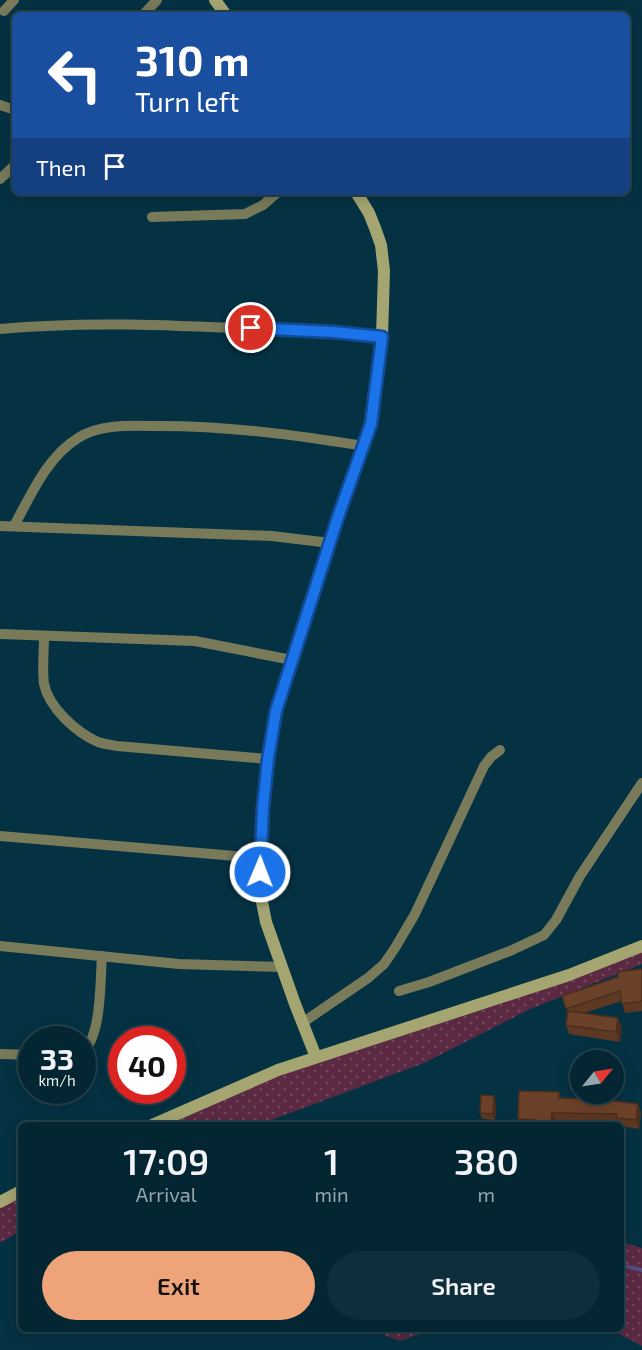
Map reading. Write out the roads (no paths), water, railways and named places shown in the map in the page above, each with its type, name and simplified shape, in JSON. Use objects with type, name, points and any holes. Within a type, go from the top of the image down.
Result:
[{"type":"street","points":[[4,11],[14,0]]},
{"type":"street","points":[[146,12],[157,0]]},
{"type":"street","points":[[0,179],[12,168]]},
{"type":"street","points":[[152,217],[245,214],[263,205],[275,195]]},
{"type":"street","points":[[316,1057],[281,967],[263,910],[259,858],[268,759],[276,711],[364,446],[374,407],[385,292],[381,245],[369,213],[358,195]]},
{"type":"street","points":[[0,329],[42,325],[220,327],[334,332],[382,337]]},
{"type":"street","points":[[14,526],[39,480],[66,447],[86,433],[102,428],[221,427],[305,436],[364,446]]},
{"type":"street","points":[[0,526],[272,536],[330,543]]},
{"type":"street","points":[[0,634],[195,640],[292,660]]},
{"type":"street","points":[[44,636],[46,692],[62,714],[91,739],[117,746],[268,759]]},
{"type":"street","points":[[302,1023],[368,978],[384,964],[415,914],[484,766],[500,750]]},
{"type":"street","points":[[399,991],[510,951],[544,935],[556,920],[580,876],[642,783]]},
{"type":"street","points":[[0,836],[259,858]]},
{"type":"street","points":[[159,1122],[278,1070],[569,975],[642,945]]},
{"type":"street","points":[[0,946],[199,965],[281,967]]},
{"type":"street","points":[[96,1028],[102,956]]},
{"type":"street","points":[[0,1054],[18,1055]]},
{"type":"street","points":[[0,1202],[18,1193]]},
{"type":"waterway","points":[[624,1266],[642,1270]]}]
